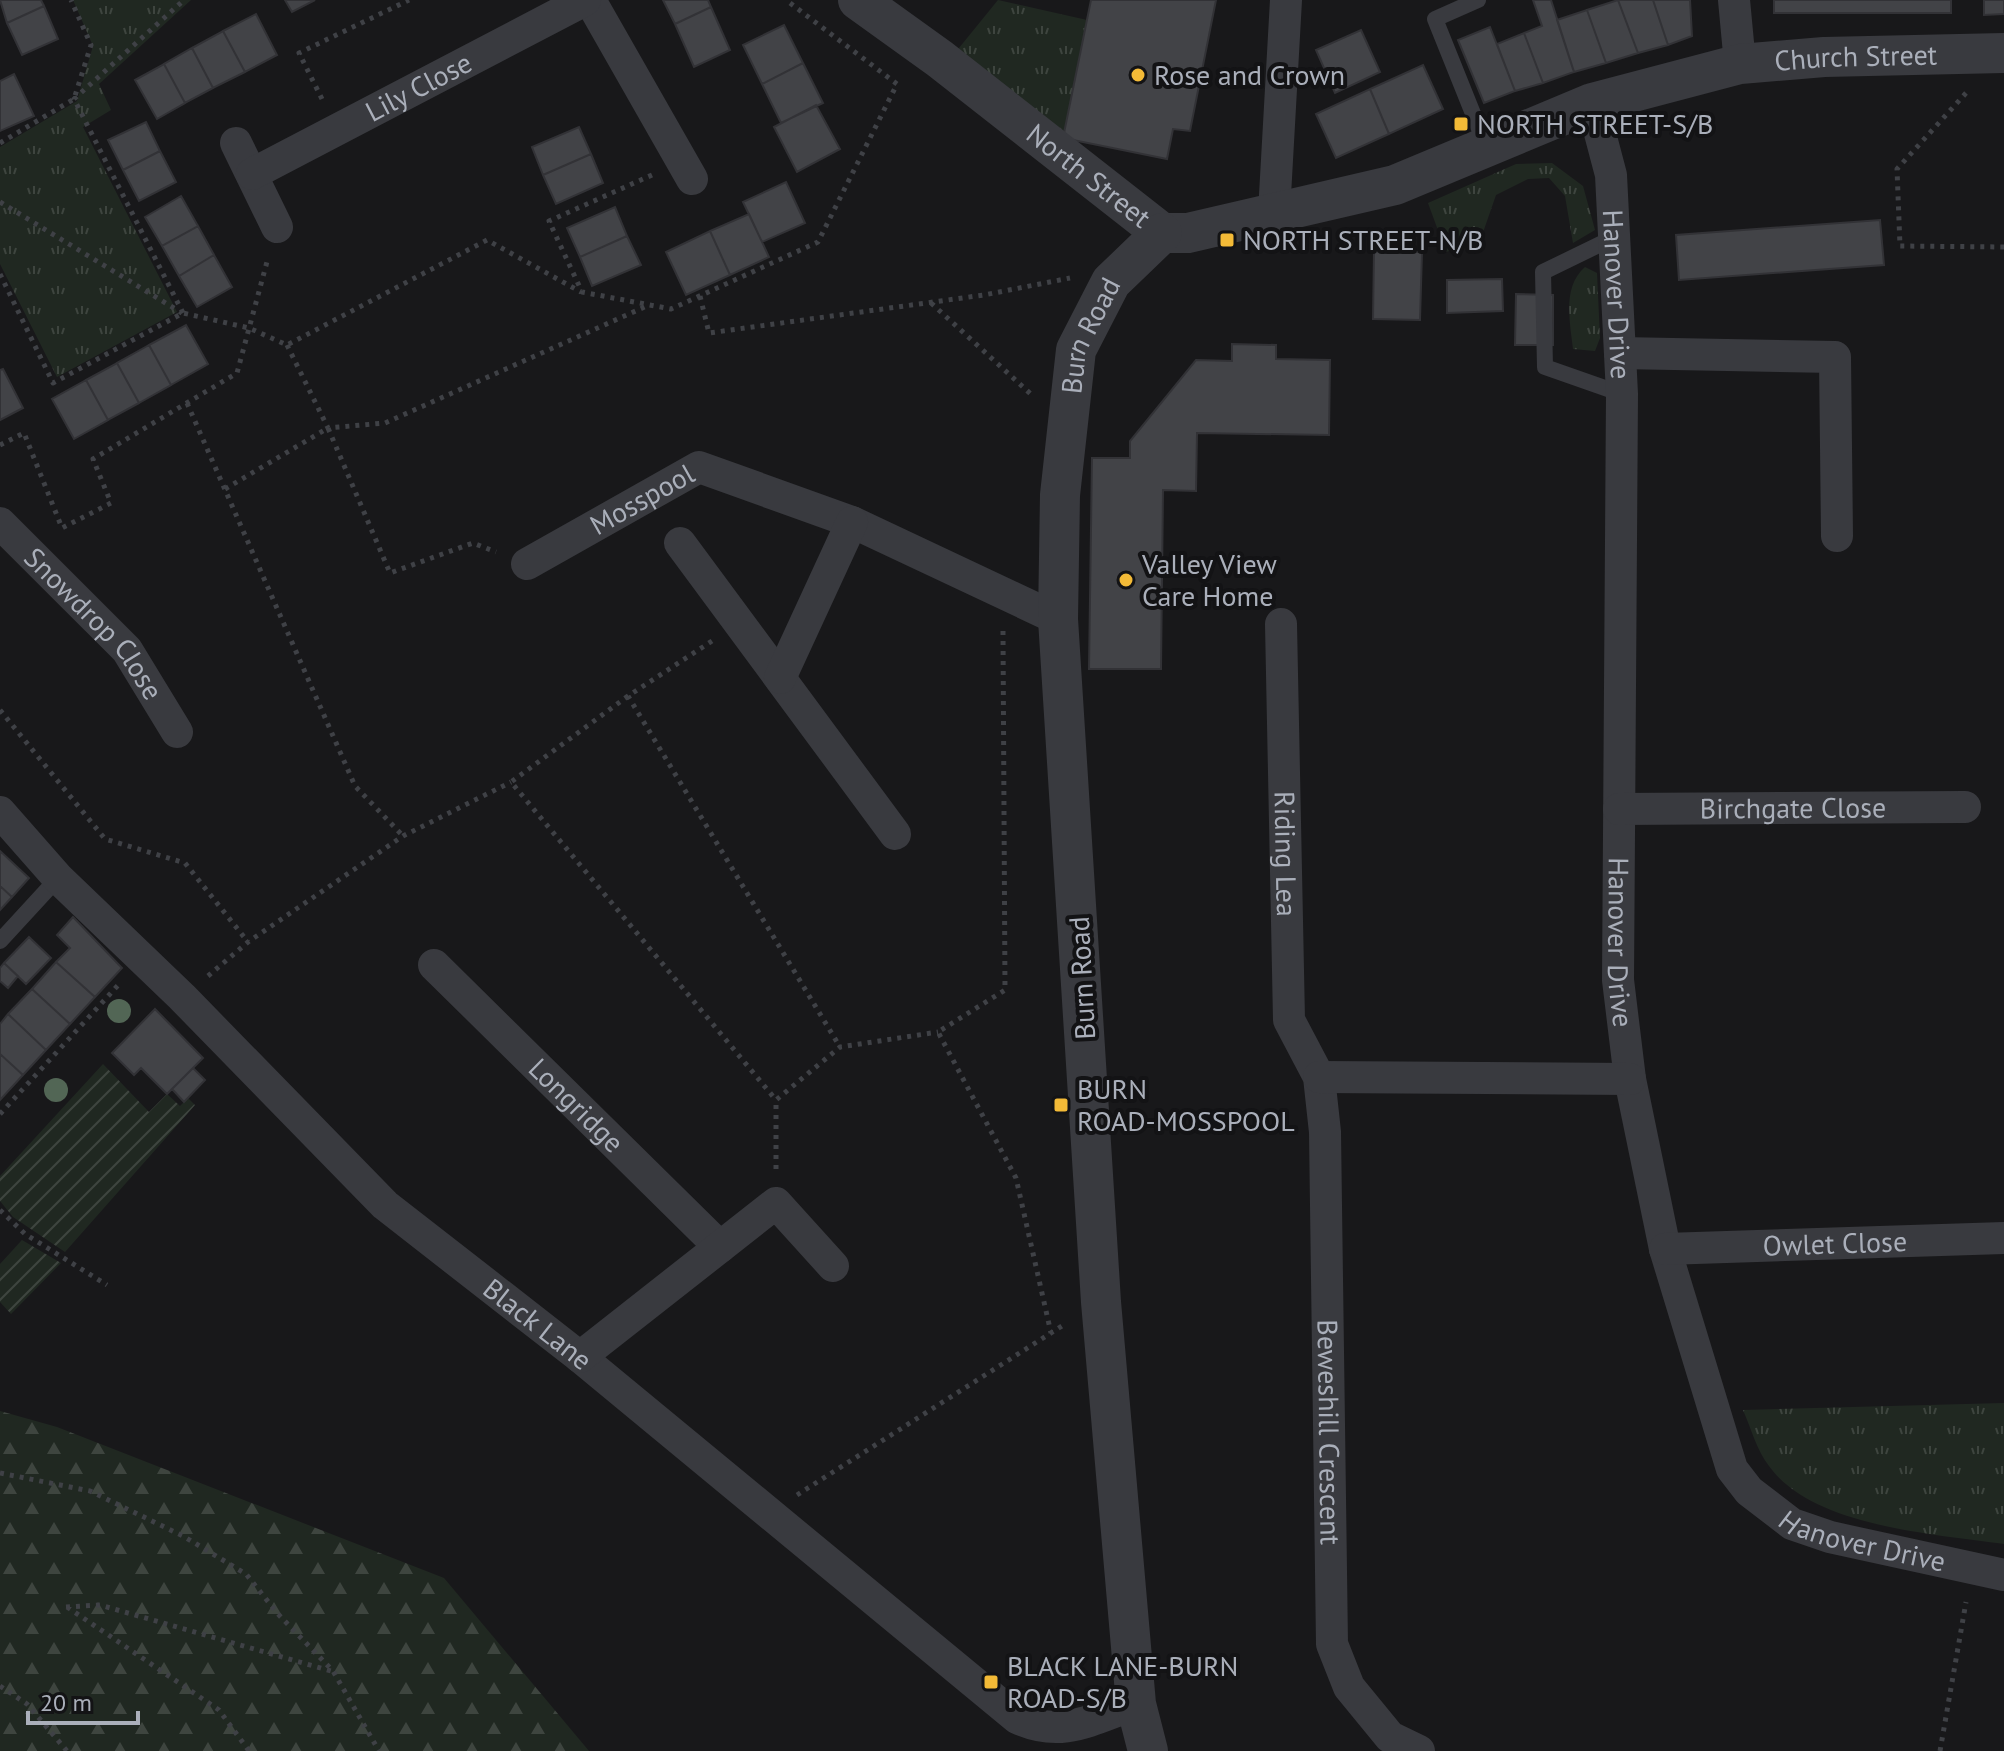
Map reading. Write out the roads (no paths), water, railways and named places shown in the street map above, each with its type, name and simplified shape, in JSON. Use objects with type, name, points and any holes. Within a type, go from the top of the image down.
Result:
[{"type":"street","name":"North Street","points":[[858,0],[940,59],[1162,233],[1188,233],[1395,185],[1592,103]]},
{"type":"street","points":[[1274,213],[1286,0]]},
{"type":"street","points":[[1723,68],[1734,0]]},
{"type":"street","points":[[571,3],[687,170]]},
{"type":"street","name":"Lily Close","points":[[252,174],[571,3]]},
{"type":"street","name":"Church Street","points":[[1592,103],[1723,68],[1824,57],[2003,53]]},
{"type":"street","name":"Hanover Drive","points":[[1592,103],[1611,175],[1622,394],[1618,980],[1630,1079],[1665,1249],[1732,1469],[1749,1491],[1771,1510],[1805,1528],[2004,1575]]},
{"type":"street","points":[[236,143],[277,227]]},
{"type":"street","name":"Burn Road","points":[[1148,1751],[1136,1704],[1101,1302],[1058,619],[1060,495],[1076,350],[1111,282],[1162,233]]},
{"type":"street","points":[[1620,353],[1835,357],[1837,536]]},
{"type":"street","name":"Mosspool","points":[[527,564],[699,467],[852,522],[1058,619]]},
{"type":"street","points":[[780,678],[852,522]]},
{"type":"street","name":"Snowdrop Close","points":[[0,523],[127,650],[177,732]]},
{"type":"street","name":"Mosspool","points":[[680,543],[895,834]]},
{"type":"street","name":"Riding Lea","points":[[1281,624],[1289,1020],[1319,1077]]},
{"type":"street","name":"Birchgate Close","points":[[1619,809],[1965,807]]},
{"type":"street","name":"Black Lane","points":[[0,812],[58,878],[182,997],[385,1205],[580,1357],[1017,1718],[1039,1728],[1068,1728],[1136,1704]]},
{"type":"street","name":"Longridge","points":[[434,965],[720,1247]]},
{"type":"street","points":[[1319,1077],[1630,1079]]},
{"type":"street","name":"Beweshill Crescent","points":[[1319,1077],[1325,1132],[1332,1644],[1349,1687],[1390,1737],[1419,1751]]},
{"type":"street","points":[[580,1357],[776,1203],[833,1266]]},
{"type":"street","name":"Owlet Close","points":[[1665,1249],[2004,1238]]},
{"type":"lane","points":[[1478,0],[1435,19],[1486,147]]},
{"type":"lane","points":[[1615,237],[1543,272],[1545,367],[1622,394]]},
{"type":"lane","points":[[0,941],[58,878]]},
{"type":"place","name":"Rose and Crown","points":[[1138,75]]},
{"type":"place","name":"NORTH STREET-S/B","points":[[1461,124]]},
{"type":"place","name":"NORTH STREET-N/B","points":[[1227,240]]},
{"type":"place","name":"Valley View Care Home","points":[[1126,580]]},
{"type":"place","name":"BURN ROAD-MOSSPOOL","points":[[1061,1105]]},
{"type":"place","name":"BLACK LANE-BURN ROAD-S/B","points":[[991,1682]]}]
